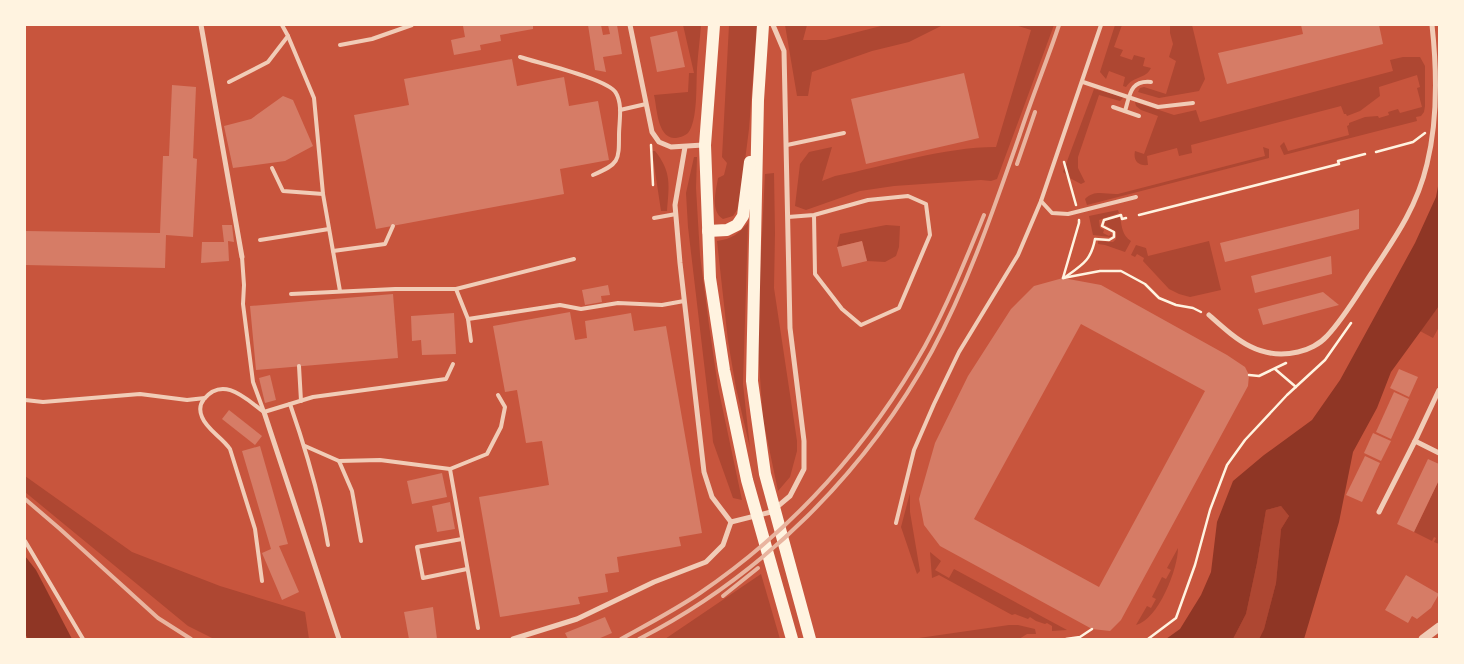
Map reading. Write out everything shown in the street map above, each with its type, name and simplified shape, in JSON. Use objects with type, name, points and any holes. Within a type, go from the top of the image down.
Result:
[{"type":"main road","points":[[714,25],[704,145],[710,278],[724,370],[747,480],[792,639]]},
{"type":"main road","points":[[763,25],[758,100],[752,381],[765,474],[810,639]]},
{"type":"main road","points":[[708,231],[727,230],[738,225],[743,216],[758,100]]},
{"type":"street","points":[[201,25],[242,257]]},
{"type":"street","points":[[630,25],[652,132],[659,142],[670,147],[704,145]]},
{"type":"street","points":[[731,522],[771,512],[790,496],[804,469],[804,441],[790,328],[784,51],[773,25]]},
{"type":"street","points":[[1209,315],[1238,340],[1267,354],[1286,355],[1307,350],[1326,338],[1338,324],[1392,243],[1413,207],[1422,184],[1428,162],[1435,115],[1436,62],[1432,25]]},
{"type":"street","points":[[685,147],[675,205],[704,472],[712,497],[731,522]]},
{"type":"street","points":[[1379,512],[1439,390]]},
{"type":"street","points":[[264,412],[339,639]]},
{"type":"street","points":[[1415,441],[1439,452]]},
{"type":"street","points":[[513,639],[578,619],[654,582],[706,562],[723,545],[731,522]]},
{"type":"street","points":[[1423,639],[1439,627]]},
{"type":"lane","points":[[282,25],[314,98],[323,194],[340,291]]},
{"type":"lane","points":[[340,44],[372,39],[412,25]]},
{"type":"lane","points":[[896,523],[914,450],[934,404],[959,352],[1018,255],[1041,201],[1101,25]]},
{"type":"lane","points":[[229,82],[268,62],[288,36]]},
{"type":"lane","points":[[520,57],[605,83],[616,92],[620,110],[619,154],[616,162],[593,175]]},
{"type":"lane","points":[[1083,82],[1158,107],[1193,103]]},
{"type":"lane","points":[[1125,111],[1134,86],[1139,82],[1151,82]]},
{"type":"lane","points":[[620,110],[646,104]]},
{"type":"lane","points":[[1113,107],[1140,116]]},
{"type":"lane","points":[[787,145],[844,133]]},
{"type":"lane","points":[[272,168],[282,191],[323,194]]},
{"type":"lane","points":[[788,217],[814,215],[868,200],[908,196],[926,204],[930,235],[899,308],[861,325],[842,309],[815,274],[814,215]]},
{"type":"lane","points":[[1041,201],[1052,213],[1068,214],[1136,197]]},
{"type":"lane","points":[[654,218],[676,214]]},
{"type":"lane","points":[[333,250],[385,244],[393,226]]},
{"type":"lane","points":[[260,240],[329,229]]},
{"type":"lane","points":[[242,257],[243,304],[253,382],[264,412]]},
{"type":"lane","points":[[291,294],[395,289],[456,289],[574,260]]},
{"type":"lane","points":[[456,289],[468,319],[471,341]]},
{"type":"lane","points":[[468,319],[560,305],[581,309],[618,303],[662,305],[684,300]]},
{"type":"lane","points":[[264,412],[313,397],[446,379],[453,364]]},
{"type":"lane","points":[[299,366],[302,400]]},
{"type":"lane","points":[[262,581],[255,529],[230,449],[225,441],[205,422],[201,415],[200,405],[205,398],[216,391],[229,389],[238,392],[264,412]]},
{"type":"lane","points":[[25,400],[43,402],[140,394],[187,400],[205,398]]},
{"type":"lane","points":[[305,446],[339,461],[380,460],[450,468],[487,454],[501,428],[505,407],[498,395]]},
{"type":"lane","points":[[290,404],[305,446],[324,520],[328,545]]},
{"type":"lane","points":[[339,461],[352,491],[361,541]]},
{"type":"lane","points":[[450,468],[478,628]]},
{"type":"lane","points":[[462,539],[417,547],[422,578],[467,569]]},
{"type":"lane","points":[[25,541],[83,639]]},
{"type":"path","points":[[1376,152],[1413,142],[1433,127]]},
{"type":"path","points":[[653,186],[650,146],[657,139]]},
{"type":"path","points":[[1139,215],[1339,164],[1338,161],[1365,154]]},
{"type":"path","points":[[1126,218],[1122,219],[1121,215],[1104,220],[1102,226],[1114,232],[1114,237],[1109,240],[1095,239],[1092,255],[1079,268],[1063,278],[1100,271],[1121,271],[1145,284],[1159,298],[1209,315]]},
{"type":"path","points":[[1148,639],[1176,618],[1196,565],[1210,510],[1227,465],[1245,440],[1325,360],[1351,322]]},
{"type":"path","points":[[1275,369],[1296,387]]},
{"type":"path","points":[[1066,639],[1080,637],[1092,629]]},
{"type":"shaded area","points":[[683,25],[701,25],[696,102],[693,120],[688,133],[674,138],[664,133],[661,127],[654,95],[688,92],[689,73],[694,73]]},
{"type":"shaded area","points":[[729,25],[757,25],[749,129],[741,192],[737,210],[733,216],[723,219],[716,211],[715,195],[718,178],[724,175],[727,163],[722,157]]},
{"type":"shaded area","points":[[785,25],[807,25],[803,40],[826,40],[885,25],[943,25],[909,42],[872,51],[812,72],[808,96],[797,96]]},
{"type":"shaded area","points":[[1015,25],[1054,25],[997,179],[991,181],[981,180],[894,186],[860,191],[806,210],[795,206],[800,164],[809,152],[832,147],[822,181],[835,176],[935,154],[956,150],[996,147],[1031,30]]},
{"type":"shaded area","points":[[1115,25],[1122,25],[1114,47],[1123,50],[1120,56],[1132,60],[1134,55],[1145,58],[1143,66],[1151,68],[1149,72],[1132,81],[1126,87],[1123,86],[1125,77],[1109,71],[1106,79],[1100,72]]},
{"type":"shaded area","points":[[1170,25],[1192,25],[1205,79],[1199,91],[1159,98],[1138,92],[1140,88],[1144,87],[1166,94],[1176,61],[1169,57],[1173,44]]},
{"type":"shaded area","points":[[1403,57],[1420,57],[1425,66],[1425,106],[1421,116],[1416,117],[1417,121],[1284,155],[1280,146],[1284,142],[1288,151],[1349,135],[1347,126],[1349,123],[1365,117],[1378,116],[1379,118],[1389,115],[1388,112],[1398,109],[1400,113],[1422,107],[1417,88],[1420,87],[1417,75],[1379,87],[1380,96],[1360,111],[1347,116],[1344,114],[1341,106],[1191,145],[1192,153],[1179,156],[1177,148],[1147,156],[1148,165],[1141,165],[1136,160],[1135,151],[1144,154],[1158,116],[1141,110],[1136,106],[1135,102],[1174,115],[1196,110],[1200,122],[1393,71],[1390,60]]},
{"type":"shaded area","points":[[1094,89],[1124,97],[1120,101],[1099,95],[1078,157],[1078,168],[1085,182],[1081,184],[1066,176],[1063,172]]},
{"type":"shaded area","points":[[1263,147],[1269,149],[1269,158],[1087,205],[1085,199],[1093,194],[1118,194],[1265,156]]},
{"type":"shaded area","points":[[652,151],[655,151],[667,173],[669,187],[667,211],[661,211]]},
{"type":"shaded area","points":[[694,157],[697,157],[696,188],[700,255],[709,325],[718,387],[742,500],[733,498],[713,442],[688,227],[686,193]]},
{"type":"shaded area","points":[[774,173],[774,288],[797,441],[797,451],[790,477],[778,491],[763,419],[757,335],[765,174]]},
{"type":"shaded area","points":[[1439,181],[1439,306],[1391,372],[1377,408],[1353,452],[1339,522],[1304,639],[1259,639],[1264,629],[1276,583],[1281,529],[1289,516],[1281,506],[1266,510],[1246,614],[1233,639],[1166,639],[1180,629],[1201,595],[1211,572],[1217,522],[1233,481],[1264,455],[1312,420],[1340,380],[1415,243],[1436,197]]},
{"type":"shaded area","points":[[1118,210],[1119,213],[1099,220],[1100,228],[1104,230],[1103,233],[1109,236],[1111,234],[1112,236],[1110,237],[1093,235],[1089,216]]},
{"type":"shaded area","points":[[1120,217],[1124,233],[1131,241],[1125,252],[1098,244],[1098,241],[1113,242],[1116,239],[1116,232],[1104,224],[1106,220]]},
{"type":"shaded area","points":[[748,223],[743,384],[750,448],[736,388],[728,341],[717,241],[734,235]]},
{"type":"shaded area","points":[[886,225],[900,226],[899,247],[896,256],[885,262],[867,261],[862,241],[837,247],[840,234]]},
{"type":"shaded area","points":[[1209,241],[1221,290],[1190,297],[1169,289],[1143,261],[1144,258],[1137,254],[1135,257],[1131,255],[1136,245],[1146,248],[1148,256]]},
{"type":"shaded area","points":[[1439,306],[1439,327],[1433,338],[1420,331]]},
{"type":"shaded area","points":[[25,476],[132,552],[220,586],[305,612],[309,639],[214,639],[188,626],[25,492]]},
{"type":"shaded area","points":[[1439,480],[1439,544],[1434,542],[1436,538],[1434,537],[1432,541],[1414,532]]},
{"type":"shaded area","points":[[910,493],[910,512],[920,571],[917,574],[901,527]]},
{"type":"shaded area","points":[[1281,506],[1289,516],[1281,529],[1276,583],[1264,629],[1259,639],[1233,639],[1246,614],[1266,510]]},
{"type":"shaded area","points":[[1178,548],[1171,580],[1159,604],[1152,614],[1136,625],[1147,606],[1151,608],[1156,599],[1152,597],[1162,577],[1166,579],[1171,570],[1167,568]]},
{"type":"shaded area","points":[[930,552],[941,561],[935,570],[949,578],[954,569],[1067,630],[1052,631],[1052,626],[1047,623],[1036,621],[1030,617],[1028,619],[1015,614],[1012,615],[939,575],[932,578]]},
{"type":"shaded area","points":[[25,556],[36,570],[72,639],[28,639],[25,634]]},
{"type":"shaded area","points":[[761,574],[780,639],[665,639]]},
{"type":"shaded area","points":[[1009,625],[1035,629],[1036,634],[1027,634],[1019,639],[912,639]]},
{"type":"building","points":[[533,25],[533,29],[500,35],[501,41],[480,45],[481,50],[454,55],[451,40],[465,37],[463,26]]},
{"type":"building","points":[[588,25],[601,25],[603,35],[610,34],[608,25],[617,25],[622,54],[603,57],[606,72],[595,70]]},
{"type":"building","points":[[1301,25],[1379,25],[1383,44],[1227,84],[1218,53],[1303,34]]},
{"type":"building","points":[[677,31],[685,67],[657,72],[650,37]]},
{"type":"building","points":[[512,59],[517,86],[564,77],[569,106],[598,101],[609,160],[560,169],[564,194],[376,229],[354,115],[409,105],[404,79]]},
{"type":"building","points":[[964,73],[979,138],[866,164],[851,99]]},
{"type":"building","points":[[172,85],[196,87],[193,158],[197,159],[193,237],[166,235],[165,268],[25,265],[25,231],[160,233],[163,156],[169,156]]},
{"type":"building","points":[[283,96],[293,100],[313,146],[285,161],[233,168],[224,126],[251,119]]},
{"type":"building","points":[[1359,209],[1359,229],[1225,262],[1220,243]]},
{"type":"building","points":[[222,225],[232,225],[234,242],[228,241],[229,261],[201,263],[202,242],[224,242]]},
{"type":"building","points":[[862,241],[867,261],[842,267],[837,247]]},
{"type":"building","points":[[1331,256],[1332,274],[1255,293],[1251,276]]},
{"type":"building","points":[[1063,278],[1101,285],[1227,355],[1245,367],[1249,375],[1248,386],[1121,620],[1110,631],[1092,629],[940,546],[924,525],[919,499],[935,443],[968,376],[1011,309],[1034,286]],"holes":[[[1081,324],[1205,391],[1099,587],[974,519]]]},
{"type":"building","points":[[608,285],[610,295],[601,296],[602,302],[585,305],[582,290]]},
{"type":"building","points":[[1323,292],[1339,305],[1263,325],[1258,309]]},
{"type":"building","points":[[393,294],[398,358],[256,370],[250,306]]},
{"type":"building","points":[[570,312],[575,340],[587,338],[585,321],[631,313],[634,331],[666,326],[702,533],[679,537],[681,546],[617,557],[619,572],[605,574],[608,592],[578,597],[580,604],[500,617],[479,497],[549,485],[542,441],[526,443],[517,390],[505,392],[493,326]]},
{"type":"building","points":[[454,313],[456,354],[422,355],[421,340],[412,341],[411,316]]},
{"type":"building","points":[[1399,369],[1418,377],[1409,397],[1390,388]]},
{"type":"building","points":[[270,375],[276,400],[265,403],[259,378]]},
{"type":"building","points":[[1394,392],[1409,399],[1391,439],[1376,432]]},
{"type":"building","points":[[229,410],[262,436],[255,445],[222,419]]},
{"type":"building","points":[[1373,433],[1391,441],[1381,461],[1364,453]]},
{"type":"building","points":[[260,446],[288,544],[279,546],[299,592],[282,600],[262,553],[271,549],[242,451]]},
{"type":"building","points":[[1365,456],[1380,463],[1362,502],[1346,495]]},
{"type":"building","points":[[1428,459],[1439,464],[1439,480],[1414,532],[1397,524]]},
{"type":"building","points":[[442,473],[447,497],[412,504],[407,481]]},
{"type":"building","points":[[450,502],[455,529],[437,532],[432,506]]},
{"type":"building","points":[[1406,575],[1439,594],[1431,608],[1417,619],[1412,616],[1408,623],[1385,610]]},
{"type":"building","points":[[433,607],[437,639],[409,639],[404,612]]},
{"type":"building","points":[[605,617],[612,633],[598,639],[568,639],[565,633]]},
{"type":"railway","points":[[639,639],[684,614],[727,584],[768,552],[807,517],[843,479],[906,396],[932,351],[969,272],[1059,25]]},
{"type":"railway","points":[[1017,164],[1035,112]]},
{"type":"railway","points":[[621,639],[691,599],[734,568],[767,542],[827,483],[880,417],[925,346],[949,298],[984,215]]},
{"type":"railway","points":[[25,499],[158,618],[191,639]]},
{"type":"railway","points":[[723,596],[758,568]]}]
